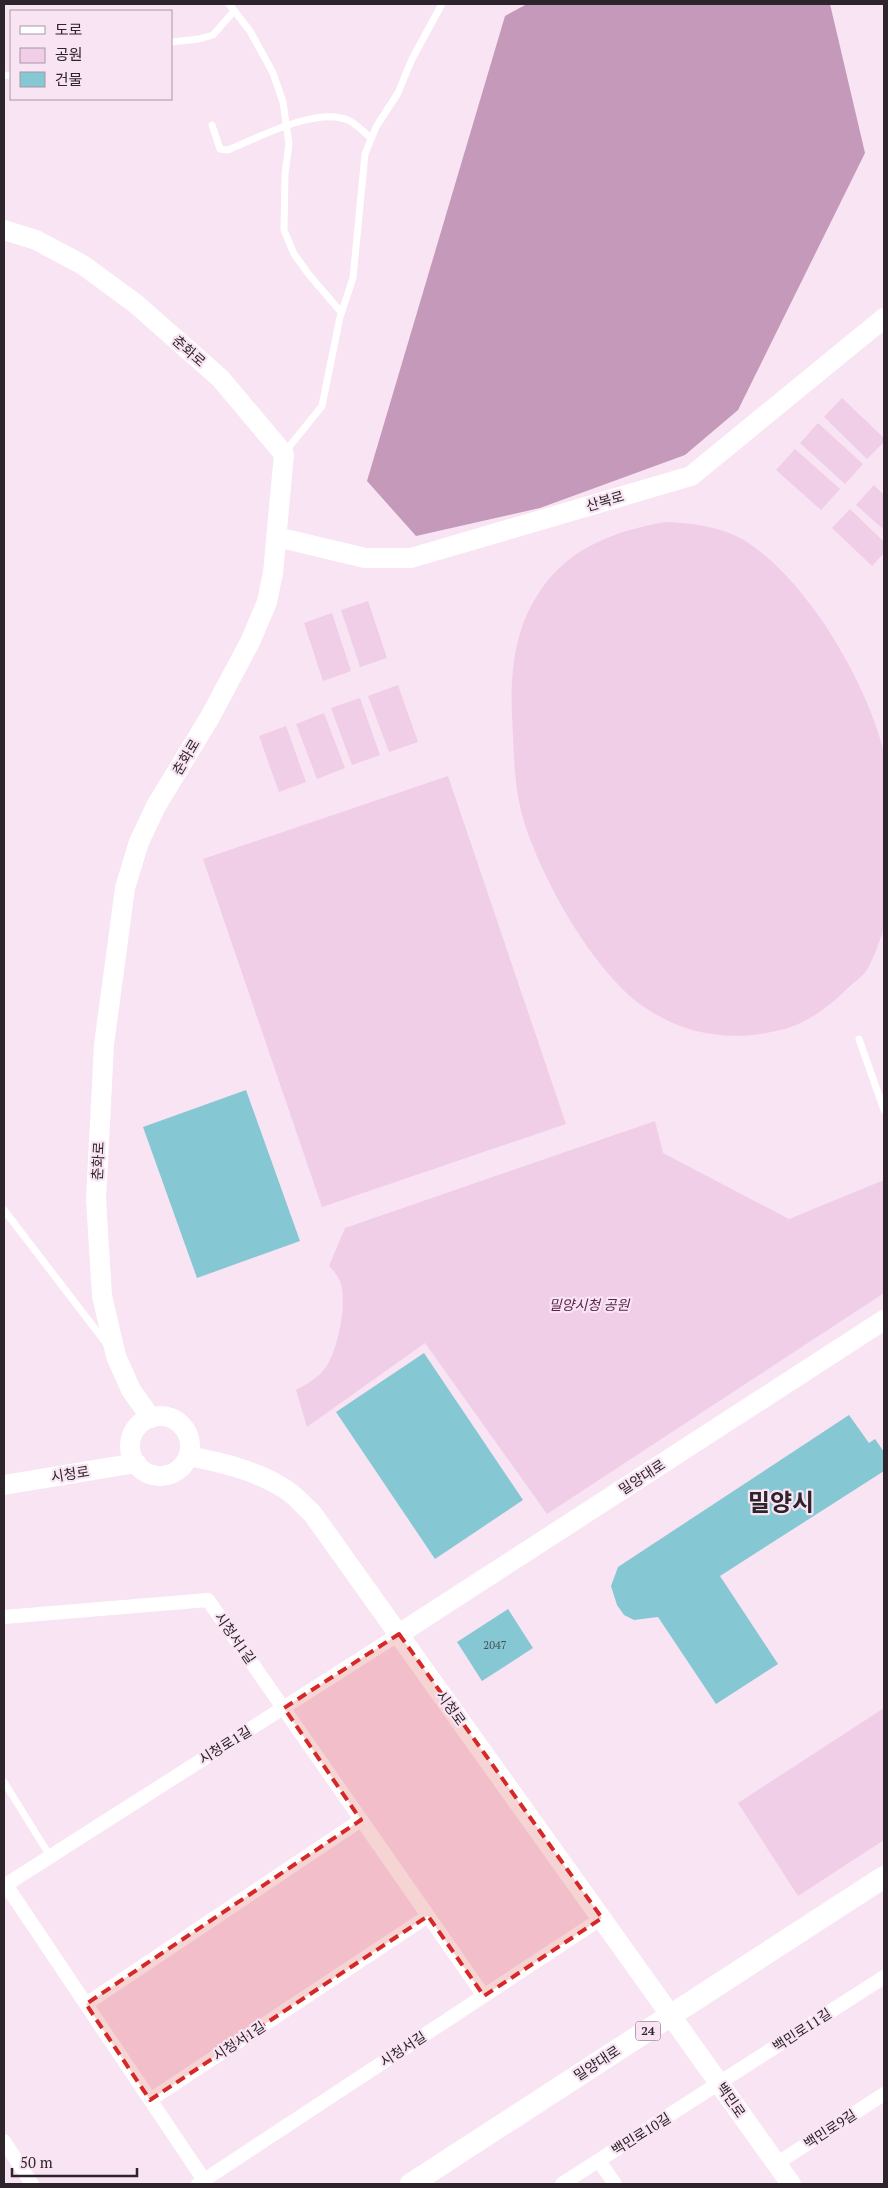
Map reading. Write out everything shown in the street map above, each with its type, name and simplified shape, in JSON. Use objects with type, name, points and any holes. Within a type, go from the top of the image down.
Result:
[{"type":"main road","name":"밀양대로","points":[[411,2184],[884,1878]]},
{"type":"street","name":"춘화로","points":[[4,230],[36,240],[83,265],[136,304],[220,378],[284,454],[277,537],[267,602],[250,642],[210,717],[156,806],[139,842],[124,888],[104,1045],[96,1200],[102,1296],[116,1356],[131,1390],[151,1418]]},
{"type":"street","name":"산복로","points":[[277,537],[365,558],[411,558],[691,476],[884,318]]},
{"type":"street","name":"밀양대로","points":[[399,1634],[884,1320]]},
{"type":"street","points":[[160,1416],[178,1422],[189,1437],[189,1456],[177,1470],[160,1476],[150,1474],[136,1463],[132,1455],[132,1437],[136,1428],[151,1418],[160,1416]]},
{"type":"street","name":"시청로","points":[[189,1456],[229,1464],[264,1476],[287,1490],[312,1513],[672,2015]]},
{"type":"street","name":"시청로","points":[[4,1485],[136,1463]]},
{"type":"street","name":"시청서1길","points":[[4,1617],[208,1600],[484,1996]]},
{"type":"street","name":"시청로1길","points":[[5,1886],[399,1634]]},
{"type":"street","points":[[86,2004],[361,1820]]},
{"type":"street","name":"시청서길","points":[[5,1886],[150,2100],[201,2182],[602,1918]]},
{"type":"street","name":"시청서1길","points":[[150,2100],[428,1916]]},
{"type":"street","name":"백민로11길","points":[[720,2084],[884,1977]]},
{"type":"street","name":"백민로","points":[[672,2015],[791,2184]]},
{"type":"street","name":"백민로10길","points":[[562,2184],[720,2084]]},
{"type":"street","name":"백민로9길","points":[[776,2164],[884,2095]]},
{"type":"street","points":[[4,2141],[32,2184]]},
{"type":"street","points":[[599,2161],[615,2184]]},
{"type":"lane","points":[[229,4],[250,31],[273,73],[283,102],[289,144],[285,174],[284,230],[294,254],[304,269],[341,312]]},
{"type":"lane","points":[[284,454],[322,406],[341,312],[353,278],[365,154],[371,138],[398,93],[412,59],[442,4]]},
{"type":"lane","points":[[172,42],[199,39],[213,35],[234,12]]},
{"type":"lane","points":[[212,125],[220,150],[228,150],[313,117],[340,118],[350,121],[371,138]]},
{"type":"lane","points":[[858,1039],[884,1110]]},
{"type":"lane","points":[[4,1210],[116,1356]]},
{"type":"lane","points":[[4,1782],[50,1856]]},
{"type":"highlighted area","points":[[399,1634],[602,1918],[484,1996],[428,1916],[150,2100],[86,2004],[361,1820],[284,1708]]},
{"type":"green space","points":[[842,398],[884,438],[884,442],[867,459],[824,417]]},
{"type":"green space","points":[[818,423],[863,464],[845,484],[800,443]]},
{"type":"green space","points":[[795,449],[840,489],[821,510],[776,470]]},
{"type":"green space","points":[[874,485],[884,495],[884,530],[856,505]]},
{"type":"green space","points":[[850,509],[884,542],[884,553],[872,566],[832,528]]},
{"type":"green space","points":[[666,522],[686,523],[718,529],[738,537],[770,560],[792,582],[813,608],[849,665],[864,695],[884,752],[885,920],[876,952],[864,973],[836,999],[813,1016],[788,1028],[751,1035],[716,1035],[681,1026],[664,1019],[647,1009],[627,993],[607,972],[570,920],[540,863],[521,811],[514,755],[512,683],[516,648],[527,615],[535,599],[560,567],[591,545],[627,531]]},
{"type":"green space","points":[[368,601],[387,658],[360,667],[341,610]]},
{"type":"green space","points":[[332,613],[351,671],[323,681],[304,623]]},
{"type":"green space","points":[[398,685],[418,742],[389,752],[368,696]]},
{"type":"green space","points":[[360,698],[380,755],[352,765],[331,708]]},
{"type":"green space","points":[[324,713],[345,768],[317,779],[296,724]]},
{"type":"green space","points":[[286,726],[306,782],[279,792],[259,736]]},
{"type":"green space","points":[[448,776],[566,1124],[322,1207],[203,859]]},
{"type":"green space","name":"밀양시청 공원","points":[[655,1121],[663,1153],[789,1219],[884,1180],[884,1293],[547,1514],[425,1343],[307,1427],[296,1390],[323,1371],[330,1359],[338,1337],[342,1313],[342,1290],[339,1279],[329,1266],[345,1228]]},
{"type":"green space","points":[[884,1708],[884,1840],[798,1896],[738,1803]]},
{"type":"shaded area","points":[[527,4],[830,4],[865,153],[738,410],[685,455],[540,508],[416,536],[367,481],[505,16]]},
{"type":"building","points":[[246,1090],[300,1241],[197,1278],[143,1127]]},
{"type":"building","points":[[424,1353],[523,1500],[435,1559],[336,1412]]},
{"type":"building","points":[[849,1415],[869,1443],[875,1439],[884,1452],[884,1471],[720,1576],[778,1664],[716,1704],[658,1617],[634,1620],[624,1615],[617,1605],[611,1586],[618,1567]]},
{"type":"building","points":[[508,1609],[533,1648],[482,1681],[457,1642]]},
{"type":"district","name":"밀양시","points":[[781,1503]]}]
